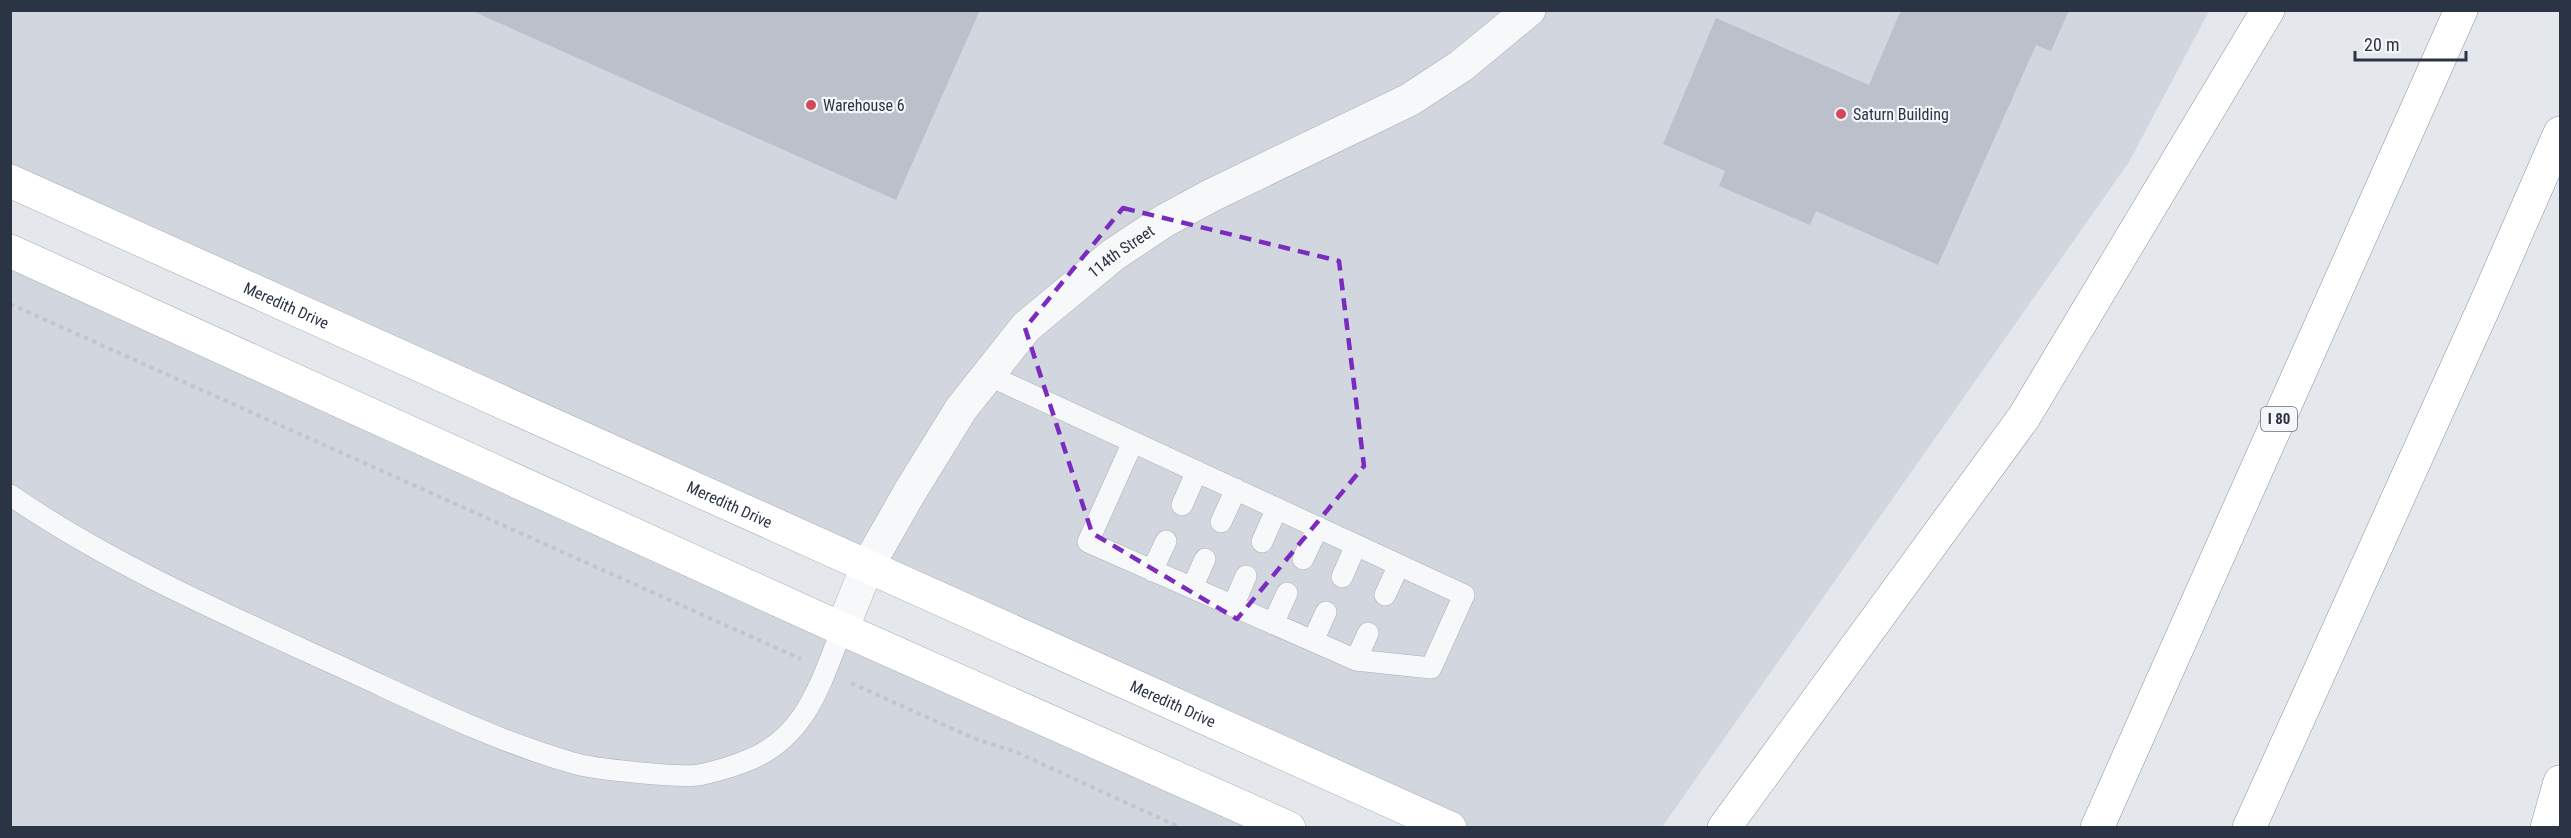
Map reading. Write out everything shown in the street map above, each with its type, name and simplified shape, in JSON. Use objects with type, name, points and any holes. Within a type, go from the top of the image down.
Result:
[{"type":"main road","points":[[1724,828],[2024,417],[2268,10]]},
{"type":"main road","name":"I 80","points":[[2097,828],[2461,10]]},
{"type":"main road","points":[[2249,828],[2560,133]]},
{"type":"main road","name":"Meredith Drive","points":[[10,181],[1450,828]]},
{"type":"main road","points":[[10,251],[842,629],[1289,828]]},
{"type":"main road","points":[[2547,828],[2560,782]]},
{"type":"street","name":"114th Street","points":[[842,629],[867,567],[961,409],[1026,327],[1122,249],[1164,221],[1212,195],[1409,100],[1461,66],[1529,10]]},
{"type":"lane","points":[[988,375],[1236,489],[1464,595],[1431,668],[1356,660],[1088,542],[1133,442]]},
{"type":"lane","points":[[1182,505],[1197,471]]},
{"type":"lane","points":[[1221,522],[1236,489]]},
{"type":"lane","points":[[10,495],[49,522],[244,623],[488,734],[575,764],[697,775],[743,763],[778,744],[800,722],[815,696],[842,629]]},
{"type":"lane","points":[[1262,542],[1276,508]]},
{"type":"lane","points":[[1303,559],[1318,527]]},
{"type":"lane","points":[[1152,571],[1166,541]]},
{"type":"lane","points":[[1342,577],[1356,545]]},
{"type":"lane","points":[[1192,588],[1205,559]]},
{"type":"lane","points":[[1385,595],[1399,565]]},
{"type":"lane","points":[[1233,606],[1246,576]]},
{"type":"lane","points":[[1273,624],[1287,593]]},
{"type":"lane","points":[[1313,641],[1326,612]]},
{"type":"lane","points":[[1356,660],[1368,633]]},
{"type":"path","points":[[10,304],[825,672],[973,738],[1016,752],[1181,828]]},
{"type":"highlighted area","points":[[1123,208],[1339,261],[1364,466],[1237,619],[1092,533],[1025,328]]},
{"type":"shaded area","points":[[11,11],[2209,11],[2129,162],[1662,827],[1447,827],[11,181]]},
{"type":"shaded area","points":[[10,251],[1289,827],[11,827]]},
{"type":"building","name":"Warehouse 6","points":[[470,10],[980,10],[896,200]]},
{"type":"building","name":"Saturn Building","points":[[1901,10],[2069,10],[2051,51],[2036,45],[1938,265],[1816,211],[1810,225],[1719,186],[1725,171],[1663,144],[1716,18],[1869,85]]},
{"type":"place","name":"Warehouse 6","points":[[811,105]]},
{"type":"place","name":"Saturn Building","points":[[1841,114]]}]
